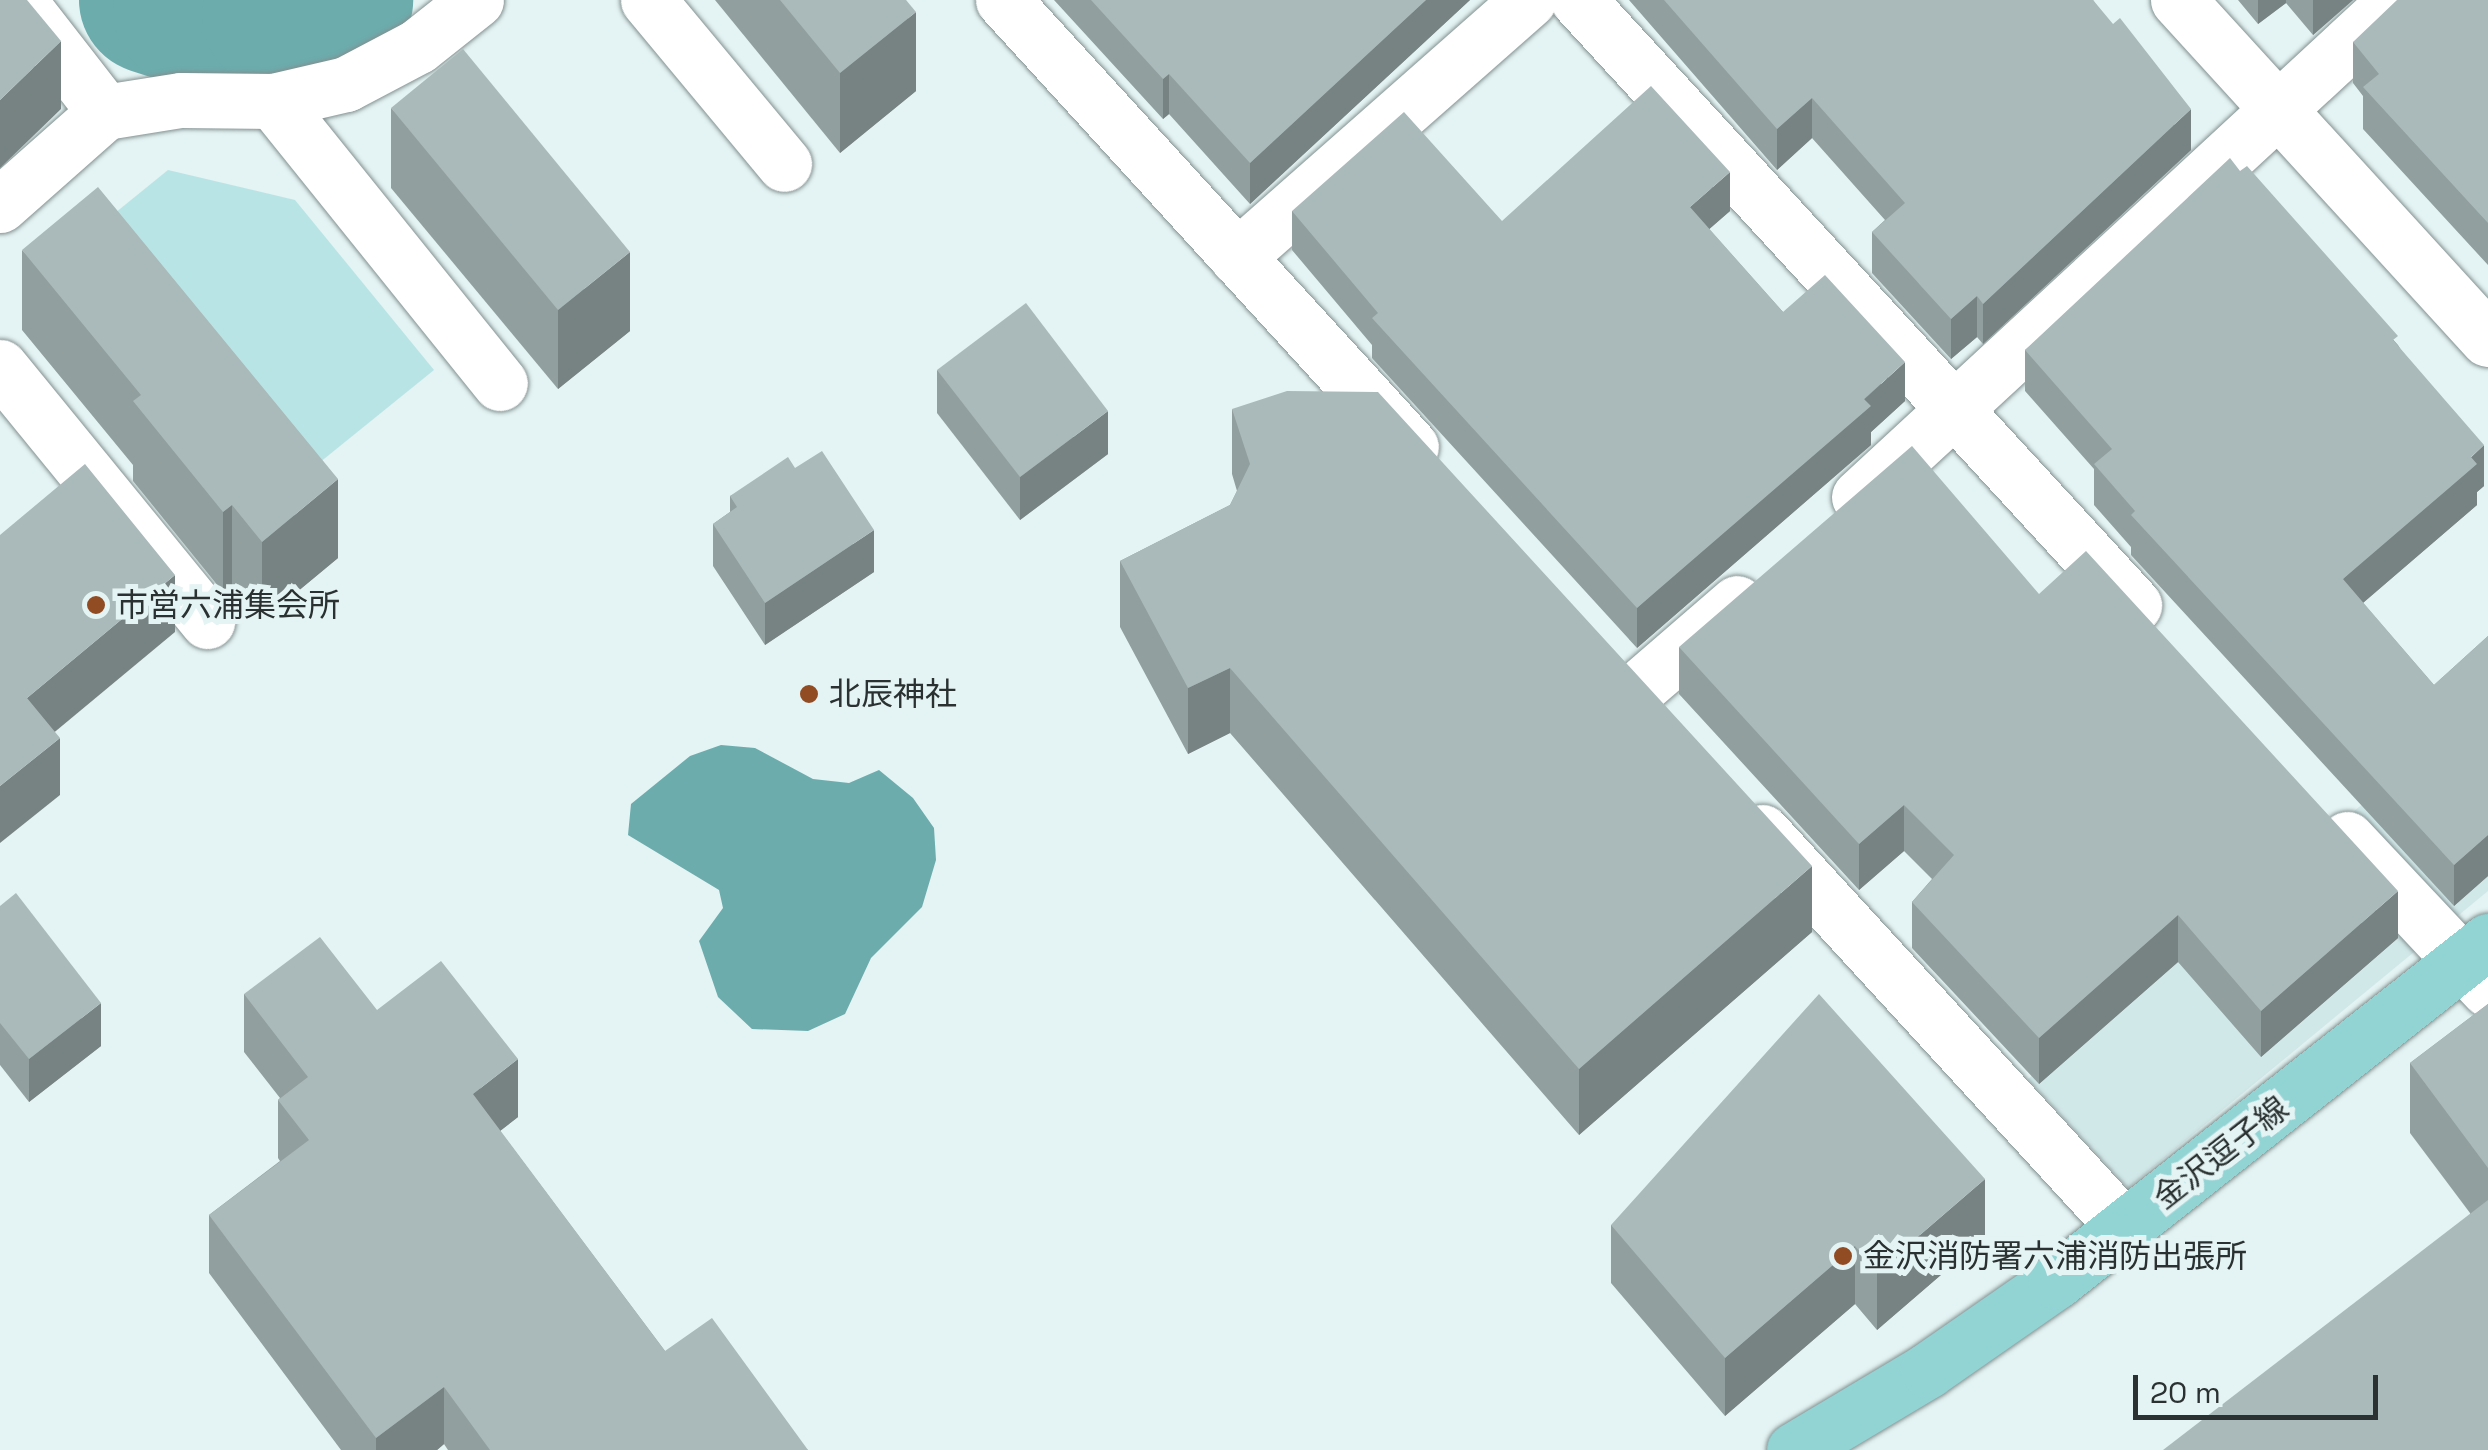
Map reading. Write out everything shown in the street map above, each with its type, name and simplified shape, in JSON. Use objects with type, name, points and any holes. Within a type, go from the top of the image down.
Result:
[{"type":"main road","name":"金沢逗子線","points":[[1794,1450],[1928,1370],[2479,965]]},
{"type":"street","points":[[18,0],[106,112]]},
{"type":"street","points":[[0,204],[106,112],[181,100],[273,101],[346,84],[418,46],[476,0]]},
{"type":"street","points":[[648,0],[784,164]]},
{"type":"street","points":[[1003,0],[1449,489]]},
{"type":"street","points":[[1237,257],[1529,0]]},
{"type":"street","points":[[1578,0],[2170,644]]},
{"type":"street","points":[[2178,0],[2488,340]]},
{"type":"street","points":[[1825,526],[1958,411],[2396,0]]},
{"type":"street","points":[[273,101],[500,384]]},
{"type":"street","points":[[0,367],[207,620]]},
{"type":"street","points":[[1634,692],[1781,564]]},
{"type":"street","points":[[1594,648],[1674,736]]},
{"type":"street","points":[[1727,794],[2125,1228]]},
{"type":"street","points":[[2315,804],[2479,965]]},
{"type":"shaded area","points":[[168,170],[295,200],[434,370],[319,463],[115,213]]},
{"type":"shaded area","points":[[2488,701],[2488,891],[2128,1188],[2028,1079]]},
{"type":"shaded area","points":[[721,745],[755,748],[813,779],[849,783],[879,770],[913,798],[934,828],[936,860],[922,907],[871,958],[845,1014],[808,1031],[752,1029],[718,997],[699,941],[723,908],[719,890],[628,835],[631,804],[690,756]]},
{"type":"building","points":[[0,0],[27,0],[61,41],[0,100]]},
{"type":"building","points":[[780,0],[906,0],[916,12],[840,73]]},
{"type":"building","points":[[1091,0],[1426,0],[1250,163],[1169,74],[1163,79]]},
{"type":"building","points":[[1664,0],[2093,0],[2113,24],[2120,18],[2191,109],[1983,304],[1977,296],[1951,319],[1872,232],[1905,203],[1812,98],[1777,129]]},
{"type":"building","points":[[2397,0],[2488,0],[2488,223],[2363,87],[2379,74],[2353,42]]},
{"type":"building","points":[[463,49],[630,252],[558,310],[391,108]]},
{"type":"building","points":[[1651,86],[1730,172],[1690,207],[1783,312],[1825,275],[1905,362],[1864,399],[1871,406],[1637,608],[1372,318],[1378,313],[1292,211],[1404,112],[1502,221]]},
{"type":"building","points":[[2230,158],[2240,171],[2247,166],[2398,336],[2393,340],[2484,445],[2471,457],[2477,464],[2343,579],[2434,685],[2488,636],[2488,835],[2454,865],[2131,515],[2135,511],[2094,464],[2112,449],[2025,350]]},
{"type":"building","points":[[98,187],[338,479],[262,542],[232,505],[223,512],[133,401],[141,395],[22,250]]},
{"type":"building","points":[[1026,303],[1108,411],[1020,477],[937,370]]},
{"type":"building","points":[[1287,391],[1378,392],[1812,866],[1579,1069],[1230,668],[1188,688],[1120,561],[1230,505],[1250,464],[1232,409]]},
{"type":"building","points":[[1912,446],[2039,594],[2086,551],[2398,891],[2261,1011],[2178,915],[2039,1038],[1912,902],[1954,855],[1904,805],[1859,844],[1679,647]]},
{"type":"building","points":[[822,451],[874,530],[765,603],[713,524],[737,507],[730,496],[788,457],[795,468]]},
{"type":"building","points":[[85,464],[175,575],[27,698],[60,738],[0,786],[0,535]]},
{"type":"building","points":[[16,893],[101,1003],[29,1059],[0,1023],[0,906]]},
{"type":"building","points":[[320,937],[377,1010],[441,961],[518,1059],[473,1094],[665,1351],[712,1318],[808,1450],[490,1450],[444,1387],[376,1438],[209,1215],[309,1140],[278,1100],[308,1077],[244,994]]},
{"type":"building","points":[[1819,994],[1985,1179],[1877,1272],[1855,1246],[1725,1358],[1611,1225]]},
{"type":"building","points":[[2488,1004],[2488,1168],[2410,1063]]},
{"type":"building","points":[[2488,1200],[2488,1450],[2163,1450]]},
{"type":"waterway","points":[[153,0],[187,11],[276,15],[339,0]]},
{"type":"place","name":"市営六浦集会所","points":[[96,605]]},
{"type":"place","name":"北辰神社","points":[[809,694]]},
{"type":"place","name":"金沢消防署六浦消防出張所","points":[[1843,1256]]}]
